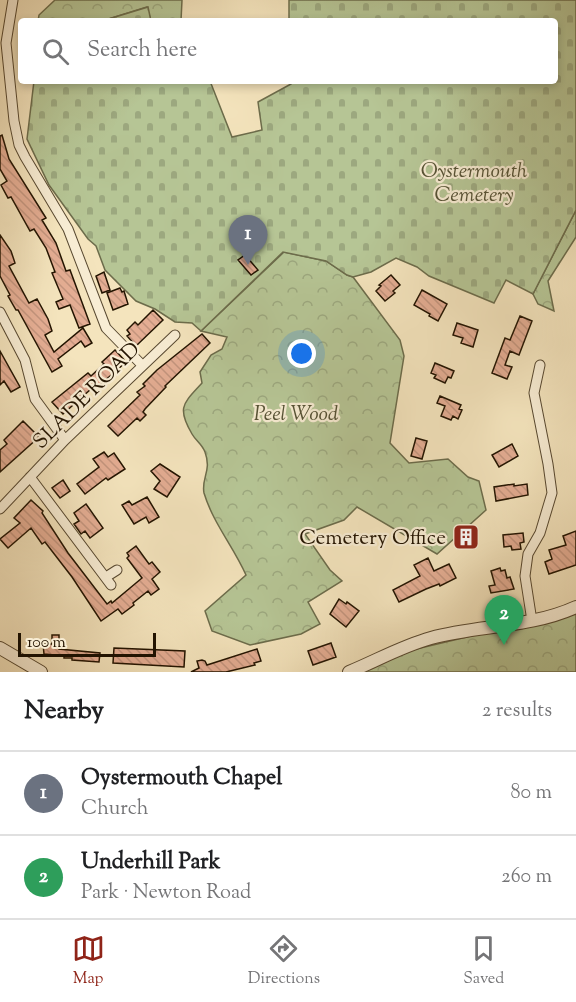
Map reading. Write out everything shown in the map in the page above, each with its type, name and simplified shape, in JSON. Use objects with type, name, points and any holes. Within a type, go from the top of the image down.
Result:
[{"type":"street","points":[[13,0],[3,63],[16,133],[25,157],[68,229],[106,328],[142,365]]},
{"type":"street","points":[[0,312],[25,360],[35,399],[65,440]]},
{"type":"street","name":"SLADE ROAD","points":[[1,506],[65,440],[175,335]]},
{"type":"street","points":[[532,621],[525,576],[528,554],[540,533],[552,493],[534,393],[540,365]]},
{"type":"street","points":[[30,477],[108,581],[117,570]]},
{"type":"street","points":[[349,672],[430,638],[532,621],[560,614],[576,607]]},
{"type":"street","points":[[0,648],[41,672]]},
{"type":"green space","points":[[55,0],[182,0],[181,18],[150,18],[147,7],[112,18],[38,18]]},
{"type":"green space","name":"Oystermouth Cemetery","points":[[289,0],[576,0],[576,210],[533,294],[506,280],[494,303],[429,276],[417,267],[396,258],[371,272],[353,277],[326,261],[283,252],[201,331],[192,323],[175,322],[155,309],[136,301],[105,270],[96,246],[88,239],[49,185],[27,139],[34,84],[211,84],[232,137],[262,130],[258,102],[291,84],[558,84],[558,18],[289,18]]},
{"type":"green space","points":[[148,7],[150,18],[112,18]]},
{"type":"green space","points":[[576,210],[576,237],[548,281],[554,311],[538,304],[533,294]]},
{"type":"green space","name":"Peel Wood","points":[[284,252],[326,261],[353,277],[400,340],[404,356],[390,443],[409,463],[448,459],[468,477],[479,481],[486,510],[437,554],[357,507],[344,520],[305,534],[330,570],[342,581],[308,602],[320,624],[301,634],[250,645],[212,631],[205,611],[246,575],[208,504],[203,488],[207,459],[204,449],[187,425],[183,411],[187,401],[202,383],[200,372],[211,355],[222,349],[227,337],[201,331]]},
{"type":"green space","points":[[576,611],[576,672],[363,672],[412,650]]},
{"type":"building","points":[[2,135],[9,159],[46,218],[42,220],[56,243],[66,271],[70,270],[90,324],[79,328],[70,305],[59,309],[56,302],[63,299],[52,273],[55,272],[46,248],[34,229],[30,231],[11,197],[8,198],[1,185],[7,181],[0,169],[0,136]]},
{"type":"building","points":[[0,235],[11,251],[15,263],[9,266],[29,303],[37,299],[48,319],[52,331],[45,335],[54,352],[83,328],[92,343],[85,347],[81,341],[58,359],[62,366],[52,372],[8,296],[10,295],[0,276]]},
{"type":"building","points":[[245,255],[258,270],[251,275],[238,260]]},
{"type":"building","points":[[104,272],[110,290],[102,293],[96,276]]},
{"type":"building","points":[[391,275],[400,285],[393,291],[395,293],[385,301],[376,291],[381,286],[379,285]]},
{"type":"building","points":[[120,288],[122,292],[124,291],[128,304],[113,310],[107,293]]},
{"type":"building","points":[[422,290],[447,304],[438,321],[414,305]]},
{"type":"building","points":[[153,310],[163,320],[136,346],[127,336],[130,334],[127,330],[135,322],[138,325]]},
{"type":"building","points":[[520,316],[532,321],[519,355],[510,351],[505,365],[512,367],[507,379],[492,373],[505,338],[510,340]]},
{"type":"building","points":[[457,323],[478,330],[473,347],[461,343],[463,338],[453,335]]},
{"type":"building","points":[[202,334],[210,343],[165,386],[143,412],[146,415],[140,421],[137,418],[118,436],[108,426],[140,395],[137,392],[145,386],[143,384],[157,370]]},
{"type":"building","points":[[115,350],[126,362],[63,414],[52,402],[88,373],[91,376]]},
{"type":"building","points":[[0,351],[20,387],[11,392],[4,381],[0,385]]},
{"type":"building","points":[[435,363],[454,371],[445,383],[434,378],[436,375],[431,373]]},
{"type":"building","points":[[440,396],[461,405],[459,409],[462,410],[458,419],[453,416],[451,420],[441,416],[445,406],[437,403]]},
{"type":"building","points":[[23,421],[39,437],[0,472],[0,450],[7,444],[4,440]]},
{"type":"building","points":[[416,438],[427,441],[422,459],[411,456]]},
{"type":"building","points":[[512,444],[518,456],[499,467],[492,455]]},
{"type":"building","points":[[104,452],[108,457],[114,453],[125,469],[108,480],[106,478],[85,494],[77,484],[99,467],[93,459]]},
{"type":"building","points":[[160,464],[180,477],[167,497],[154,489],[160,481],[151,471]]},
{"type":"building","points":[[63,480],[70,491],[60,498],[52,488]]},
{"type":"building","points":[[514,484],[514,486],[527,484],[528,495],[496,501],[494,487]]},
{"type":"building","points":[[147,497],[159,517],[149,523],[146,517],[134,524],[122,505],[129,501],[132,505]]},
{"type":"building","points":[[31,500],[43,511],[42,513],[68,553],[107,604],[111,601],[112,603],[142,578],[127,558],[129,556],[127,553],[136,546],[149,564],[152,562],[160,572],[152,579],[159,589],[151,595],[148,591],[122,614],[118,609],[101,621],[72,577],[45,542],[42,544],[31,528],[8,548],[0,539],[20,523],[14,518]]},
{"type":"building","points":[[86,504],[103,528],[90,538],[85,531],[81,534],[74,524],[79,521],[74,513]]},
{"type":"building","name":"Cemetery Office","points":[[467,529],[474,534],[463,549],[456,543]]},
{"type":"building","points":[[576,531],[576,565],[549,574],[545,562],[552,559],[549,550],[566,545],[563,536]]},
{"type":"building","points":[[523,533],[524,542],[520,543],[521,549],[512,550],[511,546],[504,547],[503,535]]},
{"type":"building","points":[[428,558],[434,571],[449,564],[456,578],[399,602],[393,590],[420,576],[414,565]]},
{"type":"building","points":[[500,568],[501,571],[505,570],[507,578],[510,577],[514,589],[491,593],[489,586],[495,585],[491,571]]},
{"type":"building","points":[[339,599],[359,611],[346,627],[330,614]]},
{"type":"building","points":[[52,635],[59,635],[59,649],[100,653],[99,662],[72,660],[64,656],[44,654],[43,644],[52,644]]},
{"type":"building","points":[[331,643],[336,657],[313,665],[308,651]]},
{"type":"building","points":[[114,648],[185,651],[184,667],[113,663]]},
{"type":"building","points":[[257,649],[261,661],[254,663],[255,665],[226,672],[191,672],[199,668],[197,661],[205,661],[207,665]]},
{"type":"place","name":"Oystermouth Chapel","points":[[248,265]]},
{"type":"place","name":"Cemetery Office","points":[[466,537]]},
{"type":"place","name":"Underhill Park","points":[[504,645]]}]
